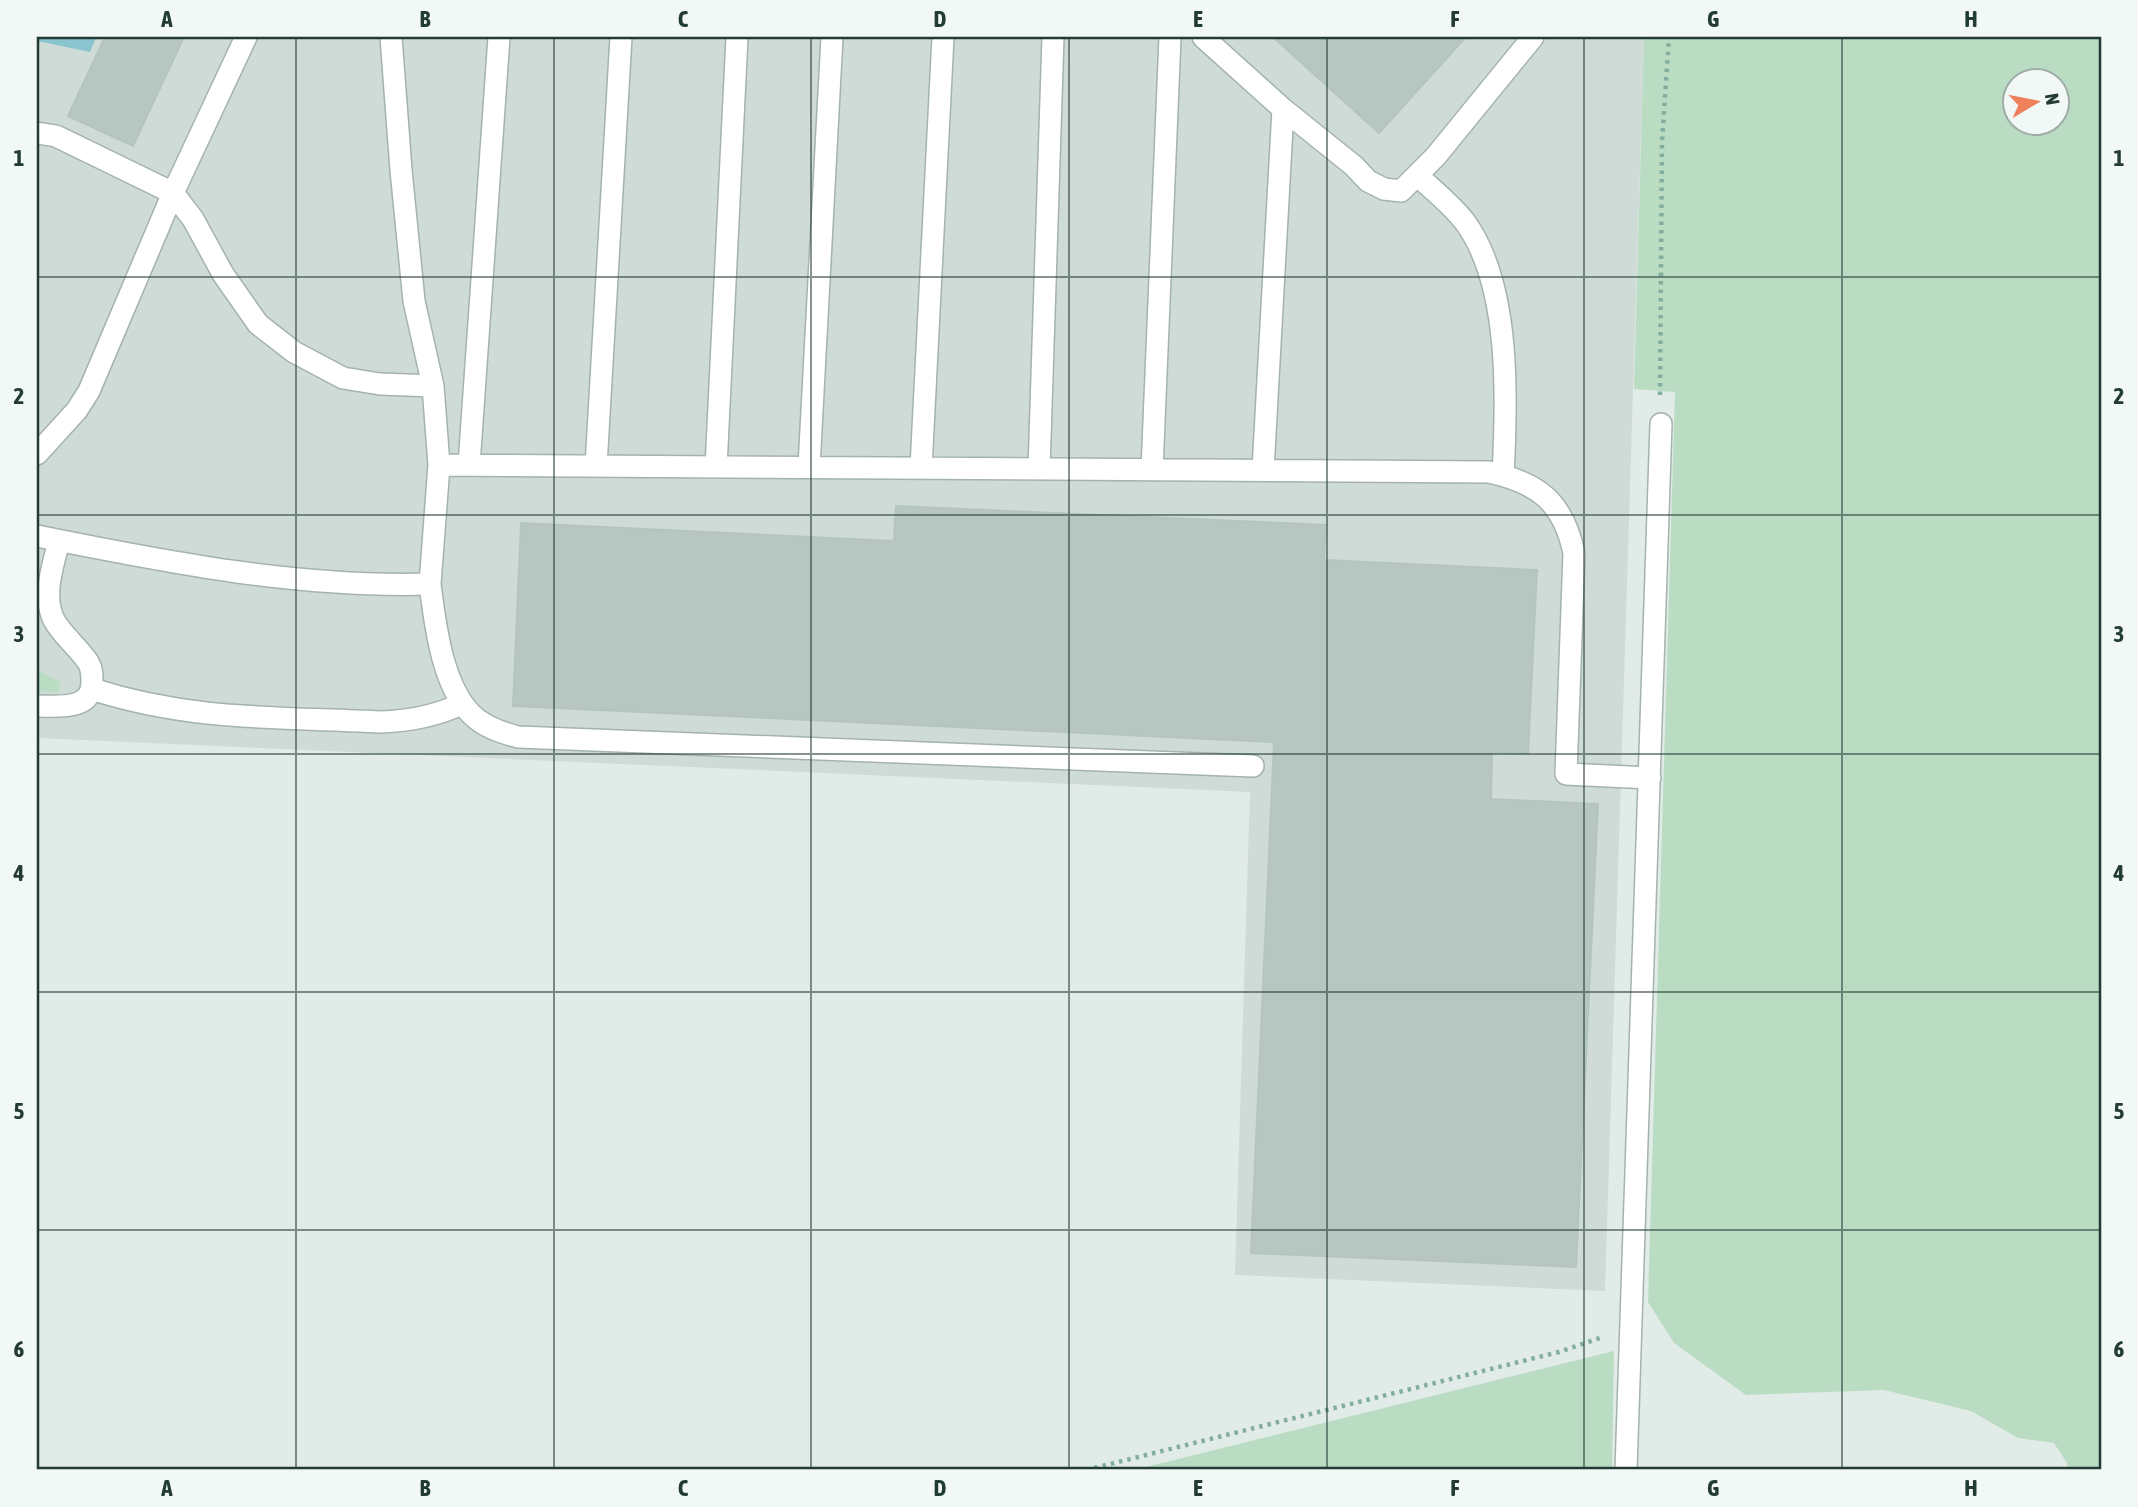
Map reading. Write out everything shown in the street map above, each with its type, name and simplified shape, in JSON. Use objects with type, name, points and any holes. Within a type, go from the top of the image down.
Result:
[{"type":"lane","points":[[37,454],[77,411],[89,391],[173,193],[246,37]]},
{"type":"lane","points":[[391,37],[414,300],[433,386],[439,465],[430,584],[435,624],[449,676],[461,704],[478,720],[496,731],[518,737],[1252,765]]},
{"type":"lane","points":[[469,465],[499,37]]},
{"type":"lane","points":[[596,466],[621,37]]},
{"type":"lane","points":[[716,467],[737,37]]},
{"type":"lane","points":[[809,467],[832,37]]},
{"type":"lane","points":[[921,468],[943,37]]},
{"type":"lane","points":[[1039,469],[1053,37]]},
{"type":"lane","points":[[1152,470],[1170,37]]},
{"type":"lane","points":[[1203,37],[1368,181],[1384,190],[1401,191],[1418,176],[1533,37]]},
{"type":"lane","points":[[1263,470],[1283,109]]},
{"type":"lane","points":[[37,133],[56,136],[173,193],[193,219],[223,274],[258,324],[294,352],[343,378],[380,384],[433,386]]},
{"type":"lane","points":[[1418,176],[1465,223],[1480,251],[1491,283],[1499,318],[1506,392],[1503,475]]},
{"type":"lane","points":[[1626,1470],[1661,424]]},
{"type":"lane","points":[[439,465],[1489,472],[1503,475],[1524,481],[1540,491],[1554,506],[1569,532],[1574,553],[1566,775],[1650,778]]},
{"type":"lane","points":[[37,536],[153,560],[266,575],[386,585],[430,584]]},
{"type":"lane","points":[[37,706],[71,707],[86,699],[92,689],[90,665],[54,619],[49,600],[51,572],[59,541]]},
{"type":"lane","points":[[92,689],[160,708],[221,716],[381,722],[431,716],[461,704]]},
{"type":"path","points":[[1661,424],[1662,142],[1670,37]]},
{"type":"path","points":[[1086,1470],[1559,1352],[1632,1324]]},
{"type":"shaded area","points":[[37,37],[1644,37],[1605,1291],[1235,1275],[1250,792],[37,738]]},
{"type":"green space","points":[[1644,37],[2101,37],[2101,1470],[2068,1470],[2067,1463],[2054,1443],[2018,1438],[1971,1411],[1884,1390],[1746,1395],[1674,1343],[1648,1302],[1675,392],[1634,389]]},
{"type":"green space","points":[[37,670],[60,682],[57,692],[37,691]]},
{"type":"green space","points":[[1614,1351],[1612,1470],[1134,1470]]},
{"type":"water","points":[[37,37],[96,37],[90,52],[37,41]]},
{"type":"building","points":[[105,37],[184,37],[133,146],[68,116]]},
{"type":"building","points":[[1273,37],[1466,37],[1379,133]]},
{"type":"building","points":[[896,506],[1326,525],[1324,560],[1537,570],[1528,753],[1492,752],[1491,799],[1598,804],[1576,1267],[1251,1253],[1274,742],[513,706],[521,523],[894,541]]}]
